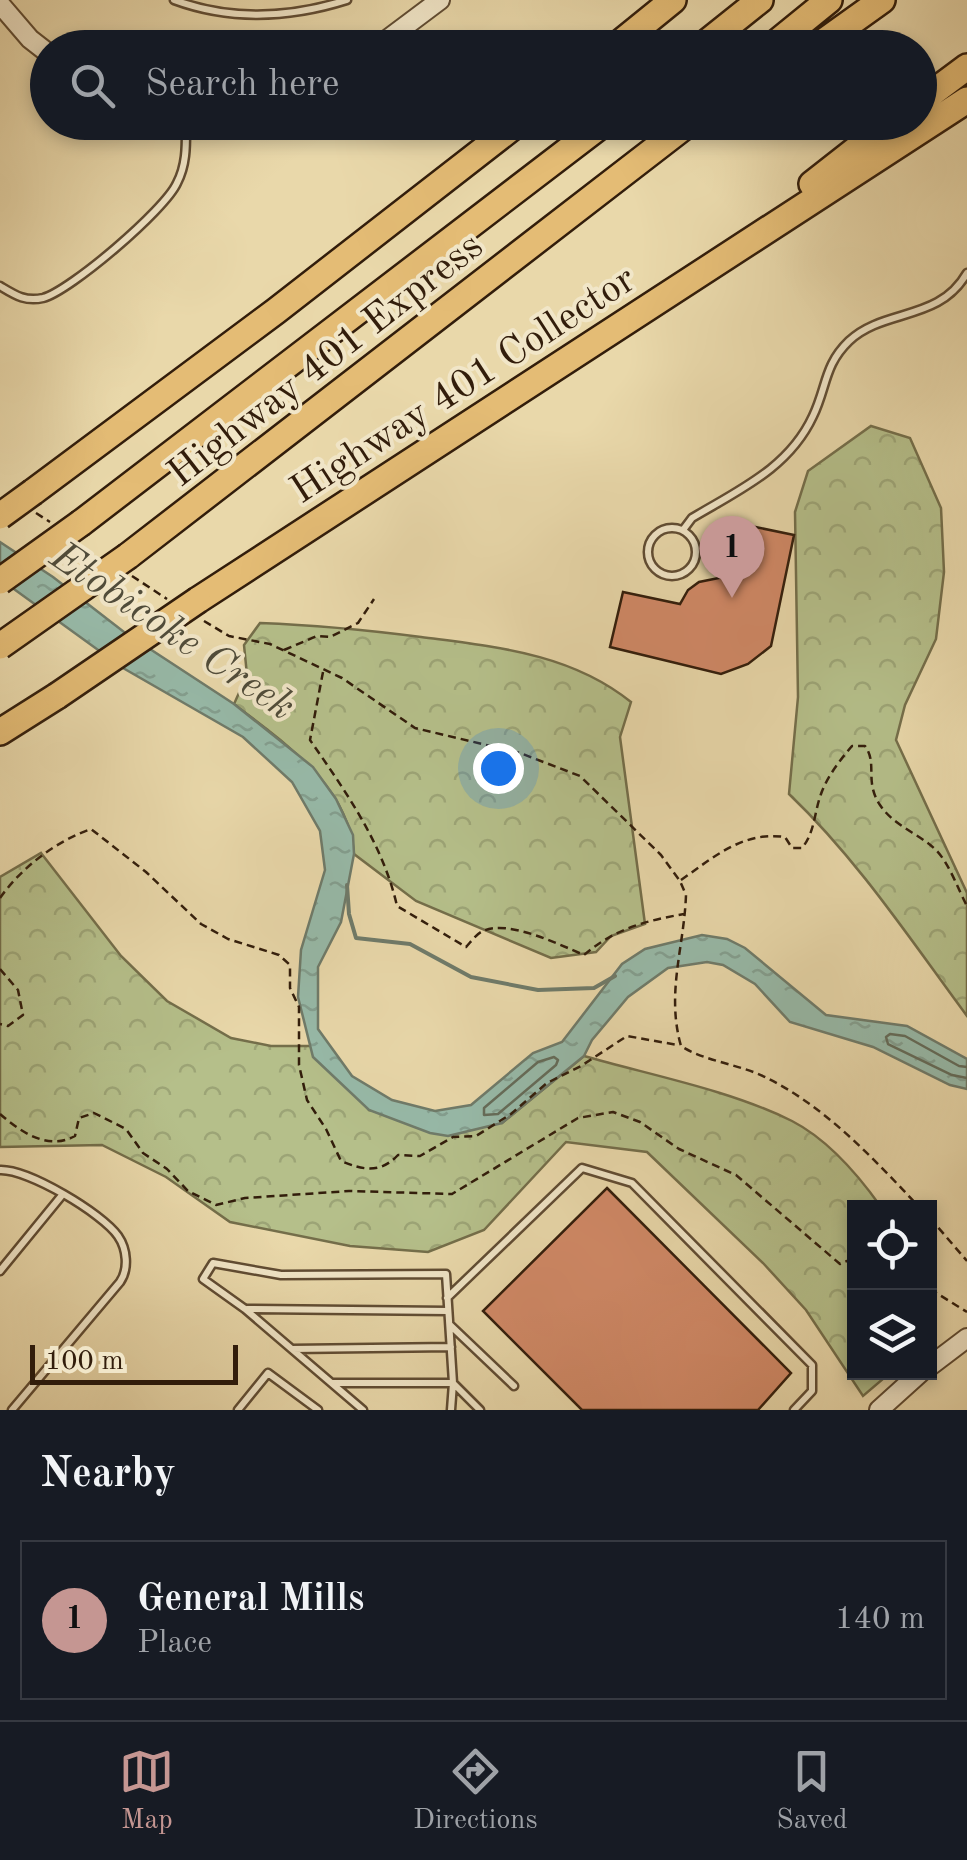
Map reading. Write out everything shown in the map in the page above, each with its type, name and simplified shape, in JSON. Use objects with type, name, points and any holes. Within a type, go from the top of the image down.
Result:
[{"type":"highway","points":[[636,30],[673,0]]},
{"type":"highway","points":[[722,30],[760,0]]},
{"type":"highway","points":[[792,30],[828,0]]},
{"type":"highway","points":[[840,30],[882,0]]},
{"type":"highway","points":[[937,89],[967,66]]},
{"type":"highway","name":"Highway 401 Collector","points":[[937,119],[967,100]]},
{"type":"highway","points":[[0,516],[276,311],[496,140]]},
{"type":"highway","name":"Highway 401 Express","points":[[0,581],[581,140]]},
{"type":"highway","name":"Highway 401 Express","points":[[0,646],[128,556],[667,140]]},
{"type":"highway","points":[[698,274],[868,140]]},
{"type":"highway","name":"Highway 401 Collector","points":[[0,732],[905,140]]},
{"type":"street","points":[[400,30],[440,0]]},
{"type":"street","points":[[0,4],[30,38]]},
{"type":"street","points":[[937,1361],[967,1338]]},
{"type":"street","points":[[879,1410],[912,1380]]},
{"type":"lane","points":[[174,0],[213,13],[281,15],[347,0]]},
{"type":"lane","points":[[0,286],[24,300],[54,294],[159,210],[177,184],[186,158],[186,140]]},
{"type":"lane","points":[[683,530],[692,518],[770,472],[786,458],[816,411],[833,358],[852,337],[941,301],[967,273]]},
{"type":"lane","points":[[668,528],[683,530],[694,542],[696,558],[692,565],[680,575],[656,571],[648,558],[649,542],[657,532],[668,528]]},
{"type":"lane","points":[[447,1298],[582,1168],[632,1182],[812,1366],[812,1391],[794,1410]]},
{"type":"lane","points":[[0,1170],[28,1176],[63,1194],[118,1237],[126,1260],[124,1276],[12,1410]]},
{"type":"lane","points":[[0,1271],[63,1194]]},
{"type":"lane","points":[[363,1410],[203,1278],[213,1263],[281,1275],[446,1274],[451,1410]]},
{"type":"lane","points":[[246,1310],[448,1310]]},
{"type":"lane","points":[[450,1324],[514,1386]]},
{"type":"lane","points":[[290,1348],[451,1348]]},
{"type":"lane","points":[[238,1410],[268,1373],[318,1410]]},
{"type":"lane","points":[[331,1383],[452,1383],[480,1410]]},
{"type":"path","points":[[284,650],[318,636],[330,637],[358,623],[374,599]]},
{"type":"path","points":[[229,636],[284,650],[375,699],[414,728],[520,753],[580,776],[661,855],[686,895],[673,998],[673,1018],[681,1046]]},
{"type":"path","points":[[323,670],[310,740],[349,796],[389,869],[398,906],[466,947],[484,930],[503,928],[535,935],[584,954],[606,937],[634,924],[685,914]]},
{"type":"path","points":[[680,880],[745,839],[785,837],[792,848],[802,848],[810,838],[822,791],[840,760],[852,746],[865,746],[872,756],[870,790],[903,828],[938,852],[967,906]]},
{"type":"path","points":[[0,898],[37,860],[90,829],[146,872],[201,924],[228,938],[279,955],[290,965],[290,988],[298,1007],[299,1064],[307,1100],[341,1160],[365,1171],[389,1164],[398,1155],[420,1156],[453,1138],[476,1136],[511,1114],[547,1083],[626,1036],[681,1046],[781,1085],[844,1132],[912,1200]]},
{"type":"path","points":[[0,969],[18,990],[23,1014],[8,1026],[0,1024]]},
{"type":"path","points":[[0,1114],[35,1139],[64,1143],[75,1136],[79,1118],[94,1112],[126,1129],[143,1153],[167,1169],[188,1192],[216,1205],[246,1198],[349,1191],[452,1194],[578,1118],[614,1112],[640,1122],[680,1149],[736,1175],[840,1264],[847,1261]]},
{"type":"path","points":[[937,1226],[967,1261]]},
{"type":"path","points":[[932,1290],[967,1312]]},
{"type":"green space","points":[[871,426],[910,438],[941,508],[944,572],[936,639],[905,705],[896,740],[967,893],[967,1016],[861,873],[789,794],[798,697],[795,512],[808,471]]},
{"type":"green space","points":[[260,623],[381,632],[504,649],[583,673],[631,702],[620,737],[645,924],[611,936],[596,952],[551,958],[416,901],[354,854],[349,829],[327,786],[293,751],[234,704],[247,675],[244,645]]},
{"type":"green space","points":[[41,853],[121,956],[167,1001],[231,1038],[271,1046],[322,1046],[369,1110],[502,1123],[584,1056],[743,1100],[792,1121],[841,1159],[876,1200],[847,1200],[847,1372],[806,1310],[763,1263],[647,1152],[566,1142],[484,1230],[428,1252],[350,1246],[230,1222],[166,1177],[102,1145],[0,1147],[0,877]]},
{"type":"green space","points":[[852,1380],[882,1380],[863,1396]]},
{"type":"water","name":"Etobicoke Creek","points":[[0,542],[124,632],[234,704],[313,767],[336,799],[353,835],[354,854],[341,922],[318,967],[318,1029],[352,1076],[392,1100],[435,1111],[471,1105],[533,1053],[562,1042],[622,964],[645,949],[702,935],[727,939],[745,948],[826,1015],[907,1026],[967,1059],[967,1089],[950,1085],[873,1047],[790,1022],[755,984],[723,965],[707,962],[668,968],[628,997],[592,1040],[584,1056],[502,1123],[448,1136],[369,1110],[313,1057],[298,997],[301,950],[325,870],[320,831],[292,782],[243,737],[123,668],[0,579]]},
{"type":"building","points":[[736,523],[794,535],[771,646],[748,664],[721,674],[610,647],[623,592],[680,604],[688,590],[699,582],[724,577]]},
{"type":"building","points":[[607,1188],[791,1373],[758,1410],[582,1410],[483,1311]]},
{"type":"waterway","points":[[347,885],[356,938],[410,944],[471,977],[538,990],[594,988],[615,976]]},
{"type":"place","name":"General Mills","points":[[732,598]]}]
